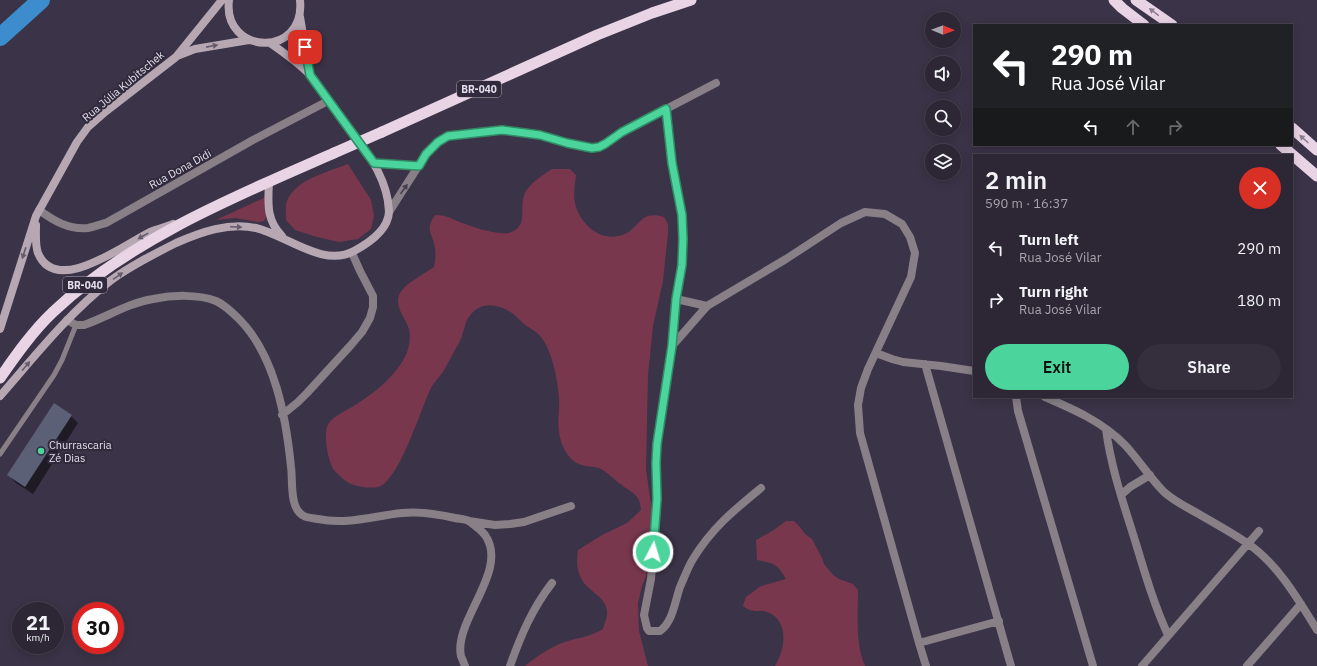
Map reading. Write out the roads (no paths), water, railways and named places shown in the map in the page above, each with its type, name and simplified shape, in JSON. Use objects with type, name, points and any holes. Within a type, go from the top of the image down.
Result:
[{"type":"highway","name":"BR-040","points":[[0,378],[36,330],[53,312],[74,294],[131,253],[192,218],[269,181],[438,108],[598,35],[652,13],[691,0]]},
{"type":"highway","points":[[1114,0],[1143,24]]},
{"type":"highway","points":[[1136,0],[1171,24]]},
{"type":"highway","points":[[1293,129],[1317,150]]},
{"type":"highway","points":[[1282,146],[1291,154]]},
{"type":"highway","points":[[1293,155],[1317,176]]},
{"type":"main road","name":"Rua Júlia Kubitschek","points":[[0,329],[38,213],[77,142],[88,128],[111,107],[176,57],[222,0]]},
{"type":"main road","points":[[229,0],[228,7],[234,27],[241,35],[249,40]]},
{"type":"main road","points":[[270,43],[286,37],[292,31],[296,24],[300,8],[304,0]]},
{"type":"main road","points":[[300,8],[310,75]]},
{"type":"main road","name":"Rua Júlia Kubitschek","points":[[176,57],[195,49],[249,40],[270,43]]},
{"type":"main road","points":[[0,396],[67,320],[110,281],[166,248],[193,235],[230,226],[256,228],[318,253],[335,257],[352,252],[374,239],[384,227],[389,212],[384,182],[374,163],[310,75],[270,43]]},
{"type":"main road","points":[[269,181],[268,200],[271,221],[274,228],[284,238]]},
{"type":"main road","name":"Rua Júlia Kubitschek","points":[[38,213],[36,238],[38,252],[43,261],[53,268],[65,271],[77,269],[94,263],[151,232],[192,218]]},
{"type":"street","points":[[389,212],[430,150],[438,142],[448,136],[502,130],[540,135],[567,143],[592,148],[599,147],[622,132],[716,83]]},
{"type":"street","name":"Rua Dona Didi","points":[[38,213],[60,224],[76,227],[88,228],[106,223],[253,140],[328,101]]},
{"type":"street","points":[[666,109],[672,168],[681,205],[683,226],[682,257],[676,299],[672,346],[657,444],[656,520],[651,579],[644,615],[649,631],[660,631],[668,623],[681,586],[692,561],[706,539],[728,516],[761,488]]},
{"type":"street","points":[[374,163],[419,166]]},
{"type":"street","points":[[672,346],[707,306],[786,259],[841,223],[865,212],[885,214],[902,224],[910,237],[915,253],[911,277],[868,369],[861,388],[858,405],[860,433],[926,666]]},
{"type":"street","points":[[282,415],[307,393],[351,345],[362,332],[370,318],[373,308],[373,296],[352,252]]},
{"type":"street","points":[[67,320],[76,325],[89,323],[134,304],[154,298],[201,297],[217,302],[230,310],[246,326],[259,345],[272,372],[288,443],[295,504],[297,510],[304,516],[325,521],[354,521],[403,512],[443,516],[495,525],[524,522],[571,506]]},
{"type":"street","points":[[676,299],[707,306]]},
{"type":"street","points":[[876,353],[903,362],[973,372]]},
{"type":"street","points":[[925,364],[1011,666]]},
{"type":"street","points":[[1016,398],[1018,411],[1093,666]]},
{"type":"street","points":[[1047,398],[1078,411],[1106,429],[1124,444],[1164,492],[1178,503],[1248,544],[1278,573],[1301,604],[1317,630]]},
{"type":"street","points":[[1106,429],[1108,446],[1121,495],[1155,604],[1168,636]]},
{"type":"street","points":[[1121,495],[1130,487],[1150,474]]},
{"type":"street","points":[[465,666],[461,655],[461,644],[464,630],[480,594],[488,572],[491,556],[490,545],[484,534],[469,521]]},
{"type":"street","points":[[1142,666],[1259,531]]},
{"type":"street","points":[[510,666],[528,619],[540,598],[552,583]]},
{"type":"street","points":[[1247,666],[1301,604]]},
{"type":"street","points":[[919,643],[999,621]]},
{"type":"lane","points":[[0,454],[54,375],[62,360],[76,325]]},
{"type":"waterway","points":[[0,37],[41,0]]},
{"type":"place","name":"Churrascaria Zé Dias","points":[[41,451]]}]
